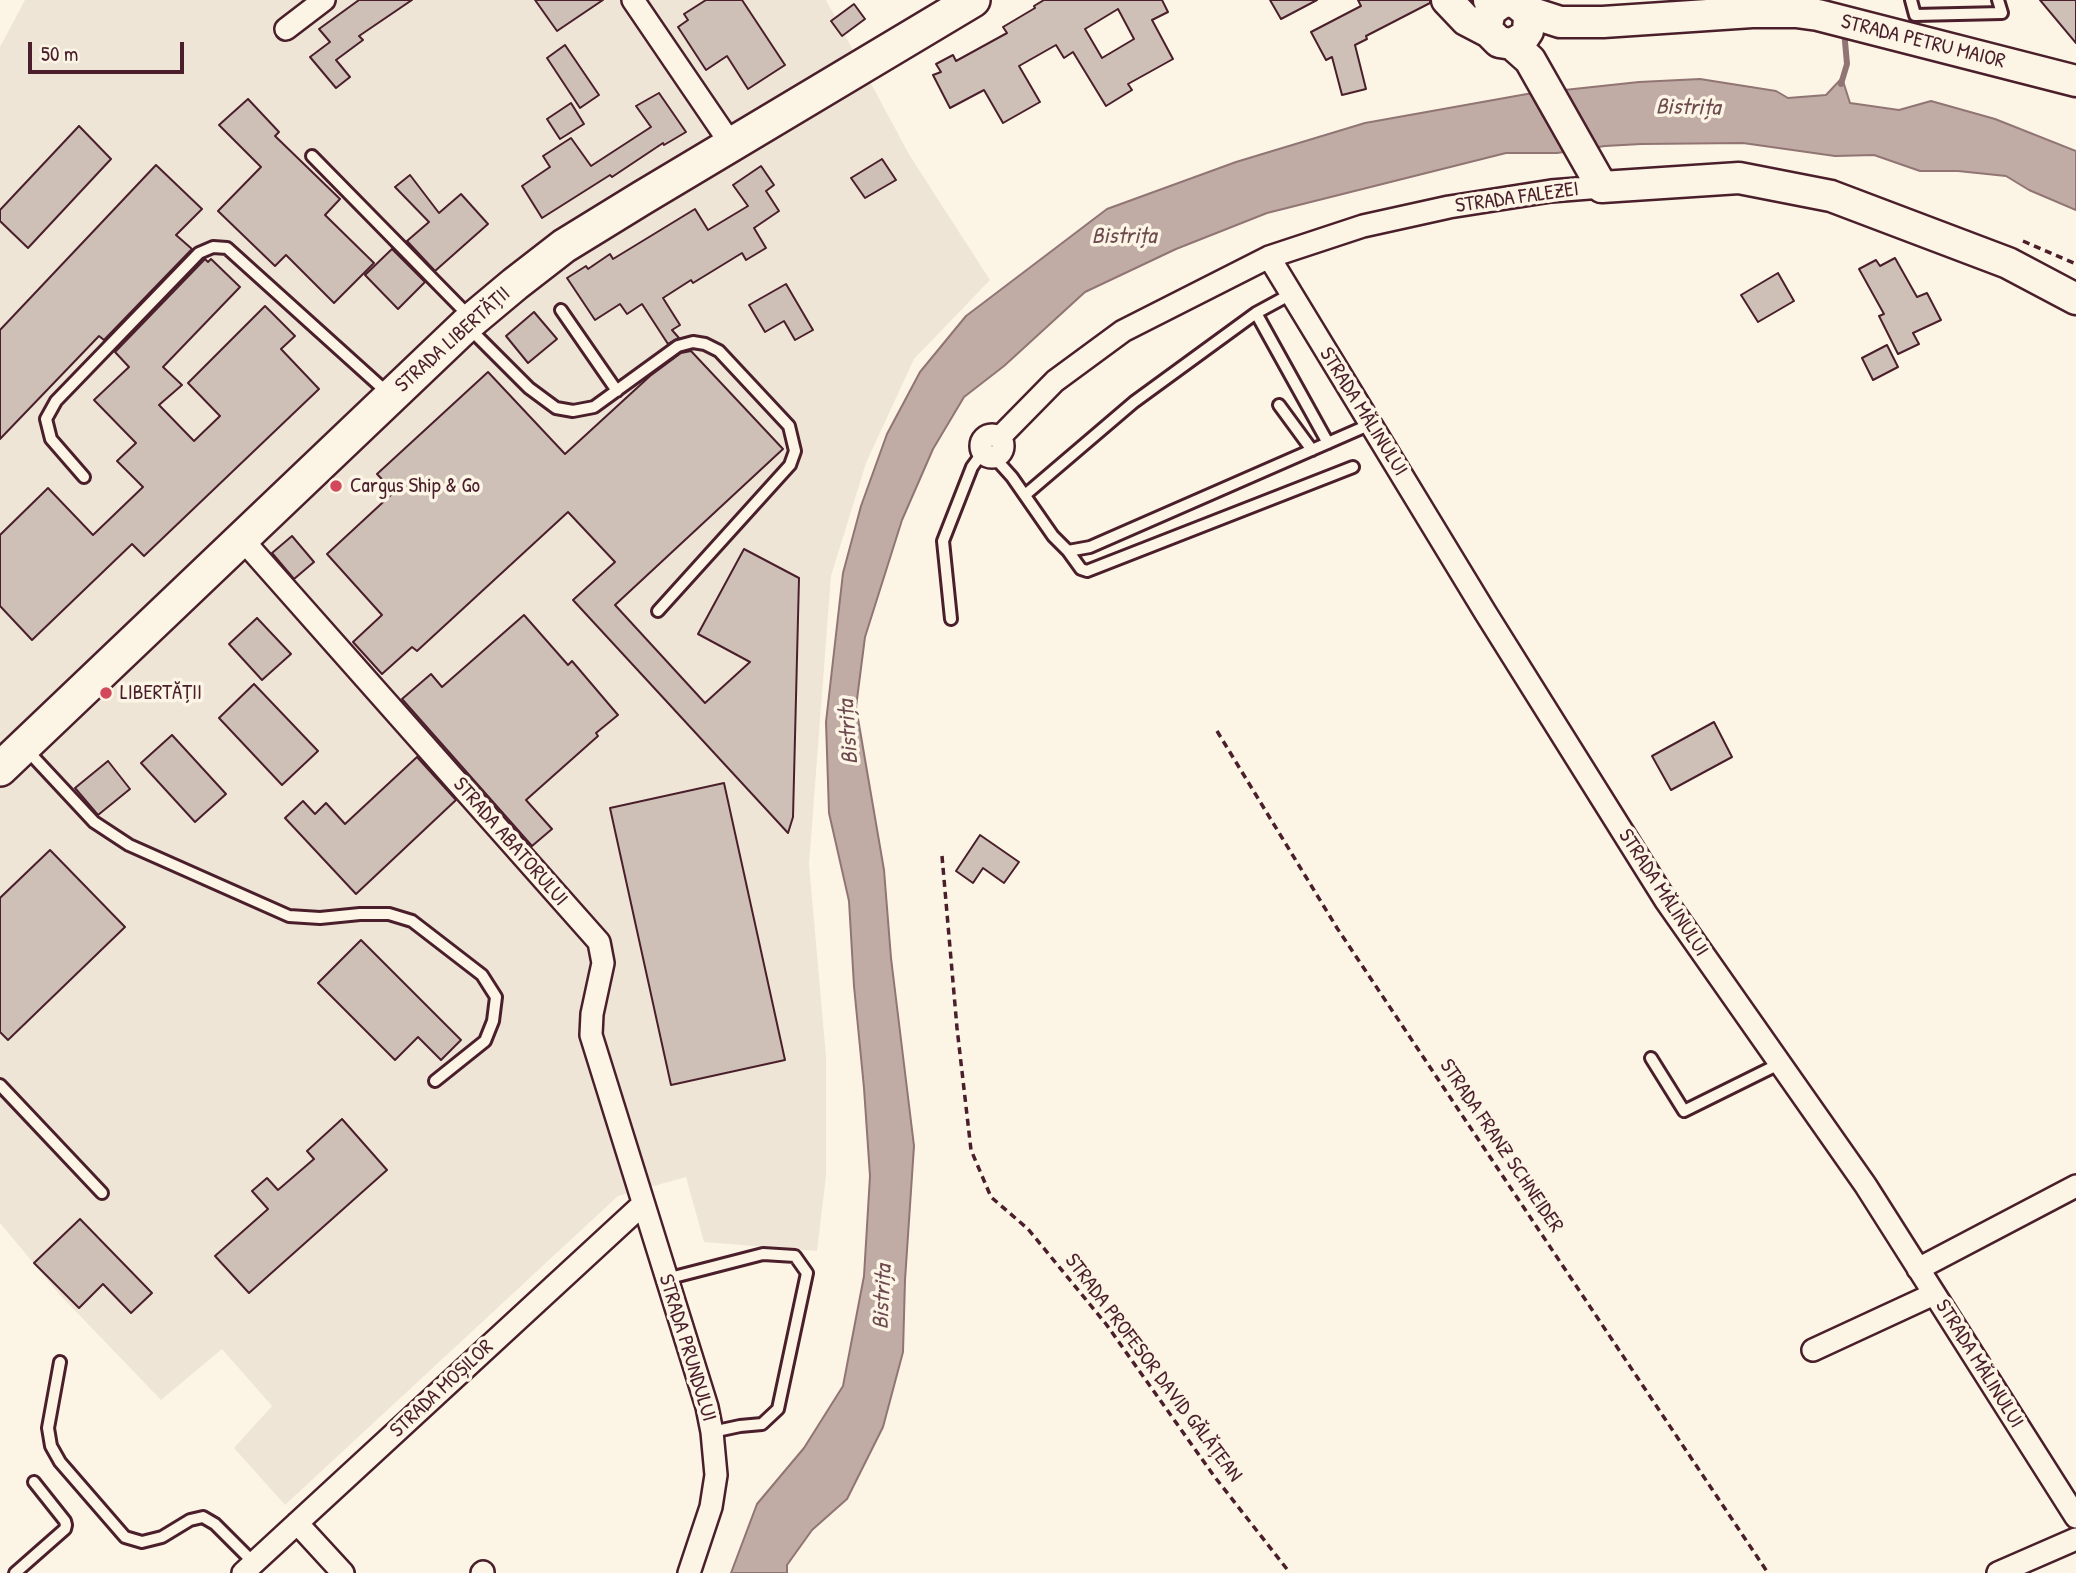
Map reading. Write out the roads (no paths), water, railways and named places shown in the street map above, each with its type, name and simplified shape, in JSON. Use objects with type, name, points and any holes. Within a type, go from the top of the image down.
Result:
[{"type":"main road","name":"STRADA LIBERTĂȚII","points":[[0,769],[469,322],[564,246],[973,0]]},
{"type":"street","points":[[286,29],[324,0]]},
{"type":"street","points":[[633,0],[731,144]]},
{"type":"street","points":[[1447,0],[1466,20],[1515,32],[1597,177]]},
{"type":"street","name":"STRADA PETRU MAIOR","points":[[1515,32],[1560,22],[1603,22],[1752,12],[1818,15],[2076,81]]},
{"type":"street","name":"STRADA FALEZEI","points":[[994,450],[1055,381],[1123,331],[1269,257],[1363,226],[1449,207],[1551,191],[1597,177],[1739,178],[1831,196],[2008,263],[2076,299]]},
{"type":"street","name":"STRADA MĂLINULUI","points":[[1269,257],[1666,901],[1866,1186],[2076,1517]]},
{"type":"street","name":"STRADA ABATORULUI","points":[[241,538],[599,942],[603,963],[592,1014],[591,1035],[642,1205]]},
{"type":"street","points":[[1918,1269],[2076,1186]]},
{"type":"street","name":"STRADA PRUNDULUI","points":[[642,1205],[712,1432],[716,1475],[711,1507],[689,1573]]},
{"type":"street","name":"STRADA MOȘILOR","points":[[249,1568],[642,1205]]},
{"type":"street","points":[[1813,1350],[1934,1294]]},
{"type":"street","points":[[297,1523],[344,1573]]},
{"type":"street","points":[[1998,1573],[2076,1539]]},
{"type":"lane","points":[[1911,0],[1915,15],[2002,13],[1998,0]]},
{"type":"lane","points":[[312,156],[529,388],[556,408],[573,411],[594,407],[678,346],[693,342],[719,351],[789,426],[795,451],[790,465],[658,611]]},
{"type":"lane","points":[[84,477],[51,439],[46,419],[57,401],[199,253],[213,247],[227,248],[391,396]]},
{"type":"lane","points":[[1024,495],[1135,402],[1256,313],[1291,294]]},
{"type":"lane","points":[[561,310],[617,391]]},
{"type":"lane","points":[[1256,313],[1328,443]]},
{"type":"lane","points":[[1279,405],[1312,450]]},
{"type":"lane","points":[[1068,551],[1090,547],[1371,424]]},
{"type":"lane","points":[[951,619],[943,541],[972,467],[994,450],[1053,536],[1081,569],[1087,571],[1353,467]]},
{"type":"lane","points":[[24,747],[94,822],[129,845],[289,916],[320,918],[389,914],[412,921],[482,975],[496,997],[493,1021],[485,1041],[435,1081]]},
{"type":"lane","points":[[1651,1058],[1684,1111],[1779,1064]]},
{"type":"lane","points":[[0,1086],[102,1193]]},
{"type":"lane","points":[[666,1279],[763,1254],[795,1256],[807,1273],[778,1409],[762,1424],[712,1432]]},
{"type":"lane","points":[[60,1362],[48,1429],[51,1447],[60,1462],[125,1536],[142,1542],[162,1537],[190,1520],[203,1517],[215,1524],[249,1568]]},
{"type":"lane","points":[[15,1573],[65,1529],[66,1525],[34,1482]]},
{"type":"water","name":"Bistrița","points":[[1842,78],[1850,103],[1899,110],[1931,101],[1995,119],[2076,151],[2076,210],[2029,190],[2006,176],[1958,171],[1920,171],[1874,155],[1835,156],[1743,143],[1641,144],[1557,153],[1506,153],[1267,213],[1176,249],[1085,292],[1004,366],[964,397],[933,449],[902,520],[865,637],[856,707],[884,870],[891,958],[914,1146],[903,1352],[883,1427],[847,1499],[812,1530],[787,1565],[787,1573],[731,1573],[757,1504],[804,1448],[843,1386],[864,1276],[870,1176],[864,1088],[849,901],[829,813],[826,722],[843,573],[861,506],[887,434],[920,372],[966,316],[1107,209],[1236,162],[1365,123],[1527,94],[1639,82],[1700,79],[1776,91],[1788,98],[1826,95]]},
{"type":"waterway","points":[[1841,84],[1847,64],[1844,30]]},
{"type":"place","name":"Cargus Ship & Go","points":[[336,486]]},
{"type":"place","name":"LIBERTĂȚII","points":[[106,693]]}]
